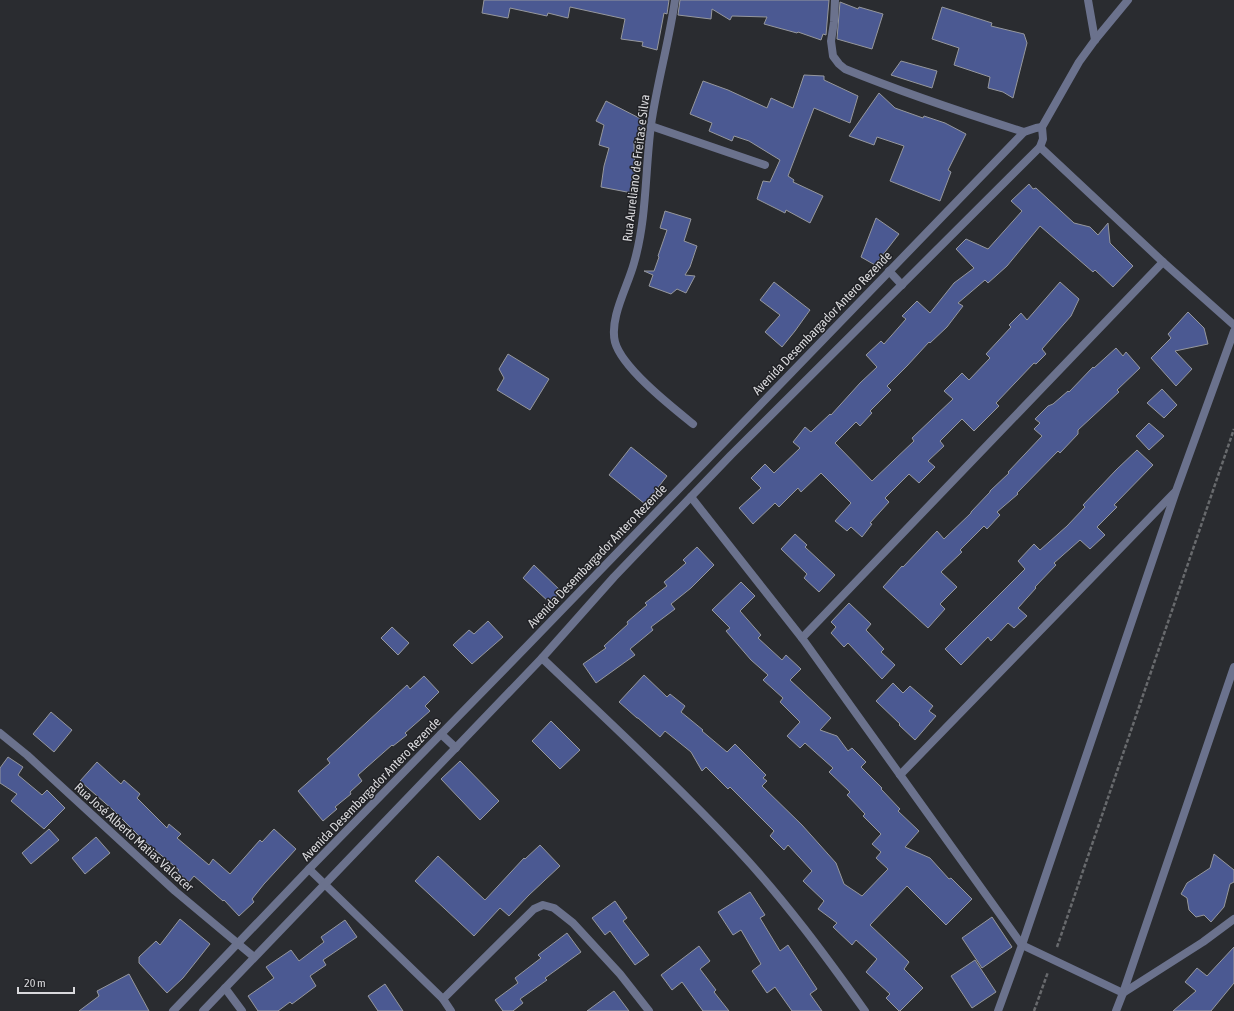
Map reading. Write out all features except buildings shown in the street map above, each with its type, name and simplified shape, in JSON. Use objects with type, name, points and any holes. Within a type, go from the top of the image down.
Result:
[{"type":"street","name":"Rua Aureliano de Freitas e Silva","points":[[675,0],[651,126],[643,226],[631,274],[616,314],[614,341],[619,353],[638,375],[693,424]]},
{"type":"street","points":[[835,0],[831,41],[832,56],[845,69],[957,111],[1024,132],[1042,127]]},
{"type":"street","points":[[1088,0],[1095,40]]},
{"type":"street","points":[[1128,0],[1079,62],[1042,127],[1040,147],[1234,325]]},
{"type":"street","points":[[651,126],[765,165]]},
{"type":"street","name":"Avenida Desembargador Antero Rezende","points":[[173,1011],[1024,132]]},
{"type":"street","name":"Avenida Desembargador Antero Rezende","points":[[203,1011],[542,658],[614,577],[731,455],[1040,147]]},
{"type":"street","points":[[802,638],[1164,262]]},
{"type":"street","points":[[889,271],[902,285]]},
{"type":"street","points":[[998,1011],[1176,491],[1234,331]]},
{"type":"street","points":[[900,775],[1176,491]]},
{"type":"street","points":[[691,497],[802,638],[1022,944],[1123,993]]},
{"type":"street","points":[[650,519],[660,530]]},
{"type":"street","points":[[603,567],[614,577]]},
{"type":"street","points":[[542,658],[688,799],[738,850],[813,939],[865,1011]]},
{"type":"street","points":[[1116,1011],[1234,667]]},
{"type":"street","name":"Rua José Alberto Matias Valcacer","points":[[0,733],[27,755],[159,876],[254,957]]},
{"type":"street","points":[[441,734],[456,748]]},
{"type":"street","points":[[309,870],[443,999],[452,1011]]},
{"type":"street","points":[[443,999],[534,909],[542,905],[554,908],[573,923],[620,974],[649,1011]]},
{"type":"street","points":[[1123,993],[1203,942],[1234,919]]},
{"type":"street","points":[[225,988],[242,1011]]},
{"type":"path","points":[[1034,1011],[1234,429]]}]
